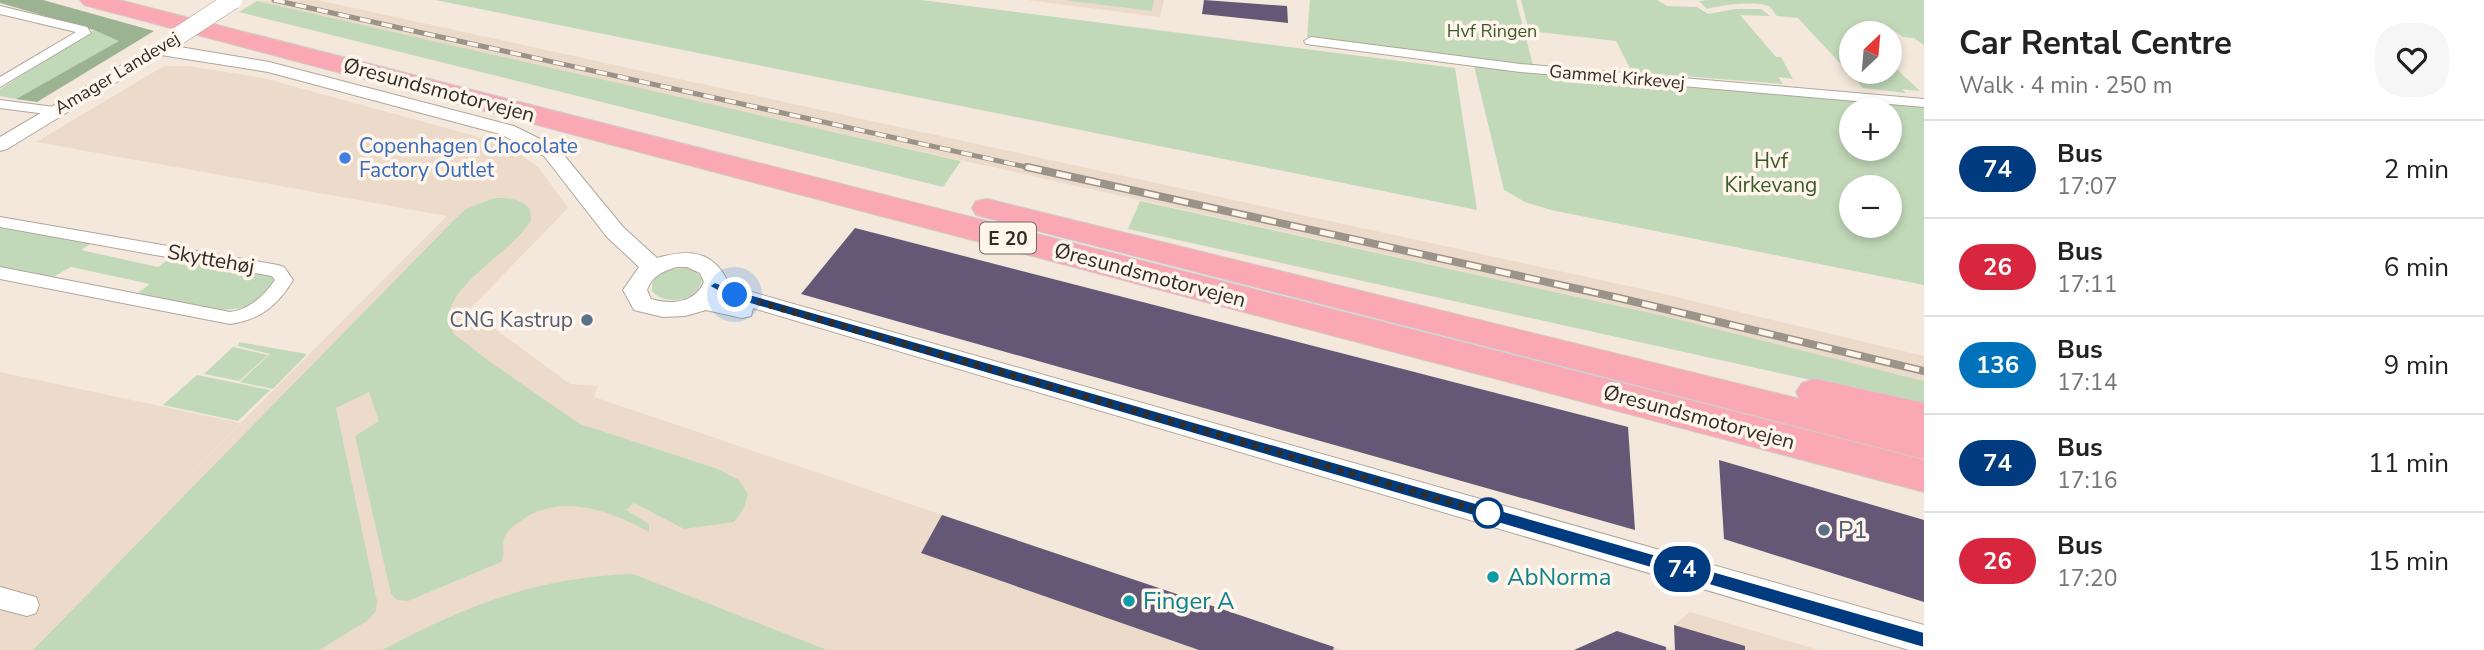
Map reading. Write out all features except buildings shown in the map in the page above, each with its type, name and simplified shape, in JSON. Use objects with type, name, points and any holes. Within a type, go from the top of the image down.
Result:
[{"type":"highway","name":"Øresundsmotorvejen","points":[[92,0],[1924,475]]},
{"type":"highway","name":"Øresundsmotorvejen","points":[[158,0],[1924,444]]},
{"type":"highway","points":[[1098,236],[1205,255],[1924,417]]},
{"type":"street","name":"Amager Landevej","points":[[0,145],[233,0]]},
{"type":"street","points":[[0,10],[82,30],[83,33],[0,83]]},
{"type":"street","name":"Gammel Kirkevej","points":[[1311,41],[1520,68],[1924,103]]},
{"type":"street","points":[[66,43],[84,45]]},
{"type":"street","points":[[158,49],[269,67],[519,135],[551,152],[615,232],[653,267]]},
{"type":"street","points":[[0,104],[54,111]]},
{"type":"street","name":"Skyttehøj","points":[[0,222],[278,271],[284,280],[276,294],[261,307],[239,317],[230,317],[0,273]]},
{"type":"street","points":[[677,260],[701,263],[715,274],[708,294],[690,307],[664,311],[642,304],[635,290],[637,282],[653,267],[677,260]]},
{"type":"street","points":[[708,294],[735,295],[1924,640]]},
{"type":"street","points":[[708,294],[726,305],[1906,650]]},
{"type":"street","points":[[0,598],[27,605]]},
{"type":"shaded area","points":[[317,0],[1660,293],[1924,356],[1924,381],[1664,316],[581,76],[257,1]]},
{"type":"shaded area","points":[[1027,0],[1164,0],[1160,17]]},
{"type":"shaded area","points":[[164,66],[189,66],[263,78],[479,137],[513,149],[539,168],[568,208],[469,310],[570,384],[598,386],[594,397],[1342,650],[0,650],[0,372],[240,423],[167,497],[447,216],[36,142]]},
{"type":"shaded area","points":[[1690,612],[1819,650],[1675,650],[1674,625]]},
{"type":"shaded area","points":[[1617,631],[1675,650],[1574,650]]},
{"type":"green space","points":[[0,0],[43,0],[154,31],[37,102],[16,99],[119,41],[94,30],[0,3]]},
{"type":"green space","points":[[435,0],[921,0],[1455,68],[1477,210]]},
{"type":"green space","points":[[1063,0],[1154,0],[1152,11]]},
{"type":"green space","name":"Hvf Ringen","points":[[1310,0],[1516,0],[1533,65],[1307,37]]},
{"type":"green space","points":[[1521,0],[1657,0],[1667,6],[1697,7],[1708,14],[1735,9],[1761,9],[1770,16],[1740,15],[1776,57],[1781,57],[1793,79],[1778,77],[1783,84],[1632,72],[1616,41],[1529,31]]},
{"type":"green space","points":[[1924,0],[1924,45],[1914,38],[1902,36],[1902,21],[1839,21],[1839,62],[1798,18],[1777,16],[1765,5],[1739,4],[1707,9],[1699,1]]},
{"type":"green space","points":[[257,1],[961,161],[943,187],[239,12]]},
{"type":"green space","points":[[94,30],[120,41],[16,99],[0,96],[0,89]]},
{"type":"green space","name":"Hvf Kirkevang","points":[[1474,66],[1839,99],[1839,161],[1902,161],[1902,105],[1924,107],[1924,285],[1551,210],[1525,202],[1504,190]]},
{"type":"green space","points":[[1902,74],[1920,91],[1902,89],[1906,93],[1863,88],[1859,84],[1902,84]]},
{"type":"green space","points":[[494,198],[523,203],[530,209],[531,221],[523,232],[473,277],[454,300],[449,318],[454,334],[580,424],[718,469],[739,480],[748,494],[744,508],[734,522],[684,529],[634,503],[626,510],[649,524],[649,532],[604,512],[571,506],[555,507],[525,518],[509,531],[504,539],[501,562],[408,601],[397,600],[391,594],[355,436],[379,421],[369,392],[336,408],[377,601],[376,611],[367,621],[319,650],[33,650],[455,219],[466,209]]},
{"type":"green space","points":[[1140,201],[1664,316],[1924,381],[1924,405],[1128,229]]},
{"type":"green space","points":[[0,227],[93,242],[81,250],[158,267],[173,256],[255,271],[272,277],[275,282],[262,297],[247,305],[231,309],[194,307],[140,294],[139,292],[150,284],[71,267],[53,277],[0,266]]},
{"type":"green space","points":[[688,268],[702,278],[700,286],[689,296],[665,299],[652,291],[652,285],[658,275],[669,270]]},
{"type":"green space","points":[[239,342],[307,354],[273,389],[240,382],[270,354],[238,346]]},
{"type":"green space","points":[[233,347],[268,355],[239,381],[204,374]]},
{"type":"green space","points":[[197,375],[270,390],[238,421],[163,405]]},
{"type":"green space","points":[[633,574],[827,650],[382,650],[443,620],[503,597],[565,581]]},
{"type":"railway","points":[[274,0],[1035,169]]},
{"type":"railway","points":[[1027,167],[1619,298],[1924,371]]},
{"type":"bus line","name":"74","points":[[715,286],[735,295],[1924,640]]},
{"type":"place","name":"Copenhagen Chocolate Factory Outlet","points":[[345,158]]},
{"type":"place","name":"CNG Kastrup","points":[[587,320]]},
{"type":"place","name":"P1","points":[[1824,530]]},
{"type":"place","name":"AbNorma","points":[[1493,577]]},
{"type":"place","name":"Finger A","points":[[1129,601]]},
{"type":"route","points":[[735,295],[1491,514],[1488,513]]}]
